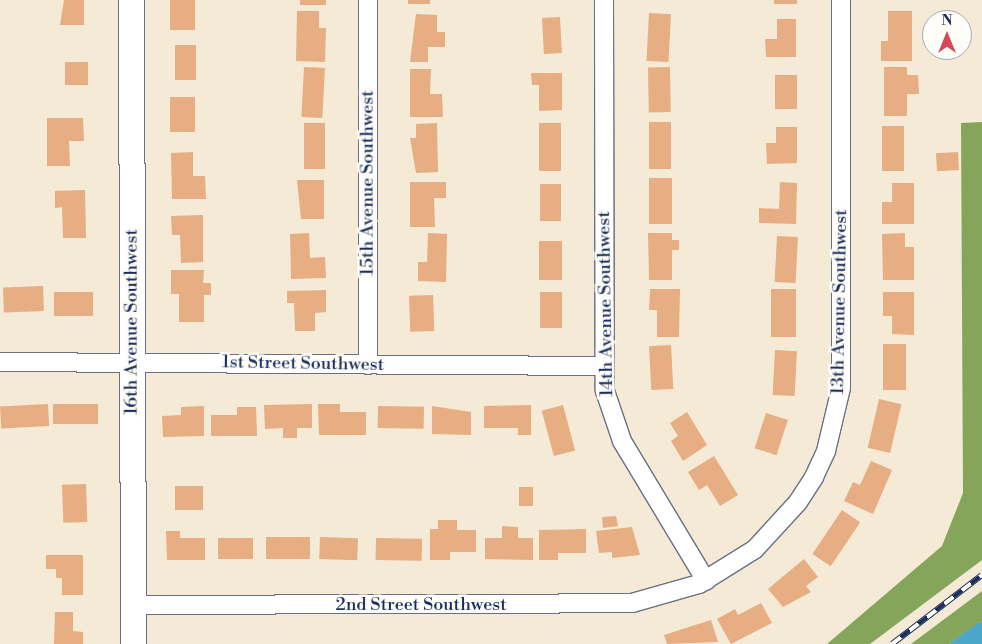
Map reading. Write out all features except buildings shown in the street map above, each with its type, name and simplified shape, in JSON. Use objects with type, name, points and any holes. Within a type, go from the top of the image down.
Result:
[{"type":"street","name":"16th Avenue Southwest","points":[[131,0],[133,644]]},
{"type":"street","name":"15th Avenue Southwest","points":[[368,0],[368,365]]},
{"type":"street","name":"14th Avenue Southwest","points":[[604,0],[605,366],[609,412],[622,442],[706,581]]},
{"type":"street","name":"13th Avenue Southwest","points":[[706,581],[755,549],[798,502],[826,451],[836,417],[842,367],[841,0]]},
{"type":"street","name":"1st Street Southwest","points":[[0,362],[132,361],[368,365],[605,366]]},
{"type":"street","name":"2nd Street Southwest","points":[[133,605],[602,605],[666,596],[706,581]]},
{"type":"green space","points":[[982,122],[982,560],[870,644],[827,644],[942,546],[963,493],[961,123]]},
{"type":"green space","points":[[982,591],[982,621],[949,644],[911,644]]},
{"type":"water","points":[[982,621],[982,644],[949,644],[968,630]]},
{"type":"railway","points":[[892,644],[982,575]]}]
